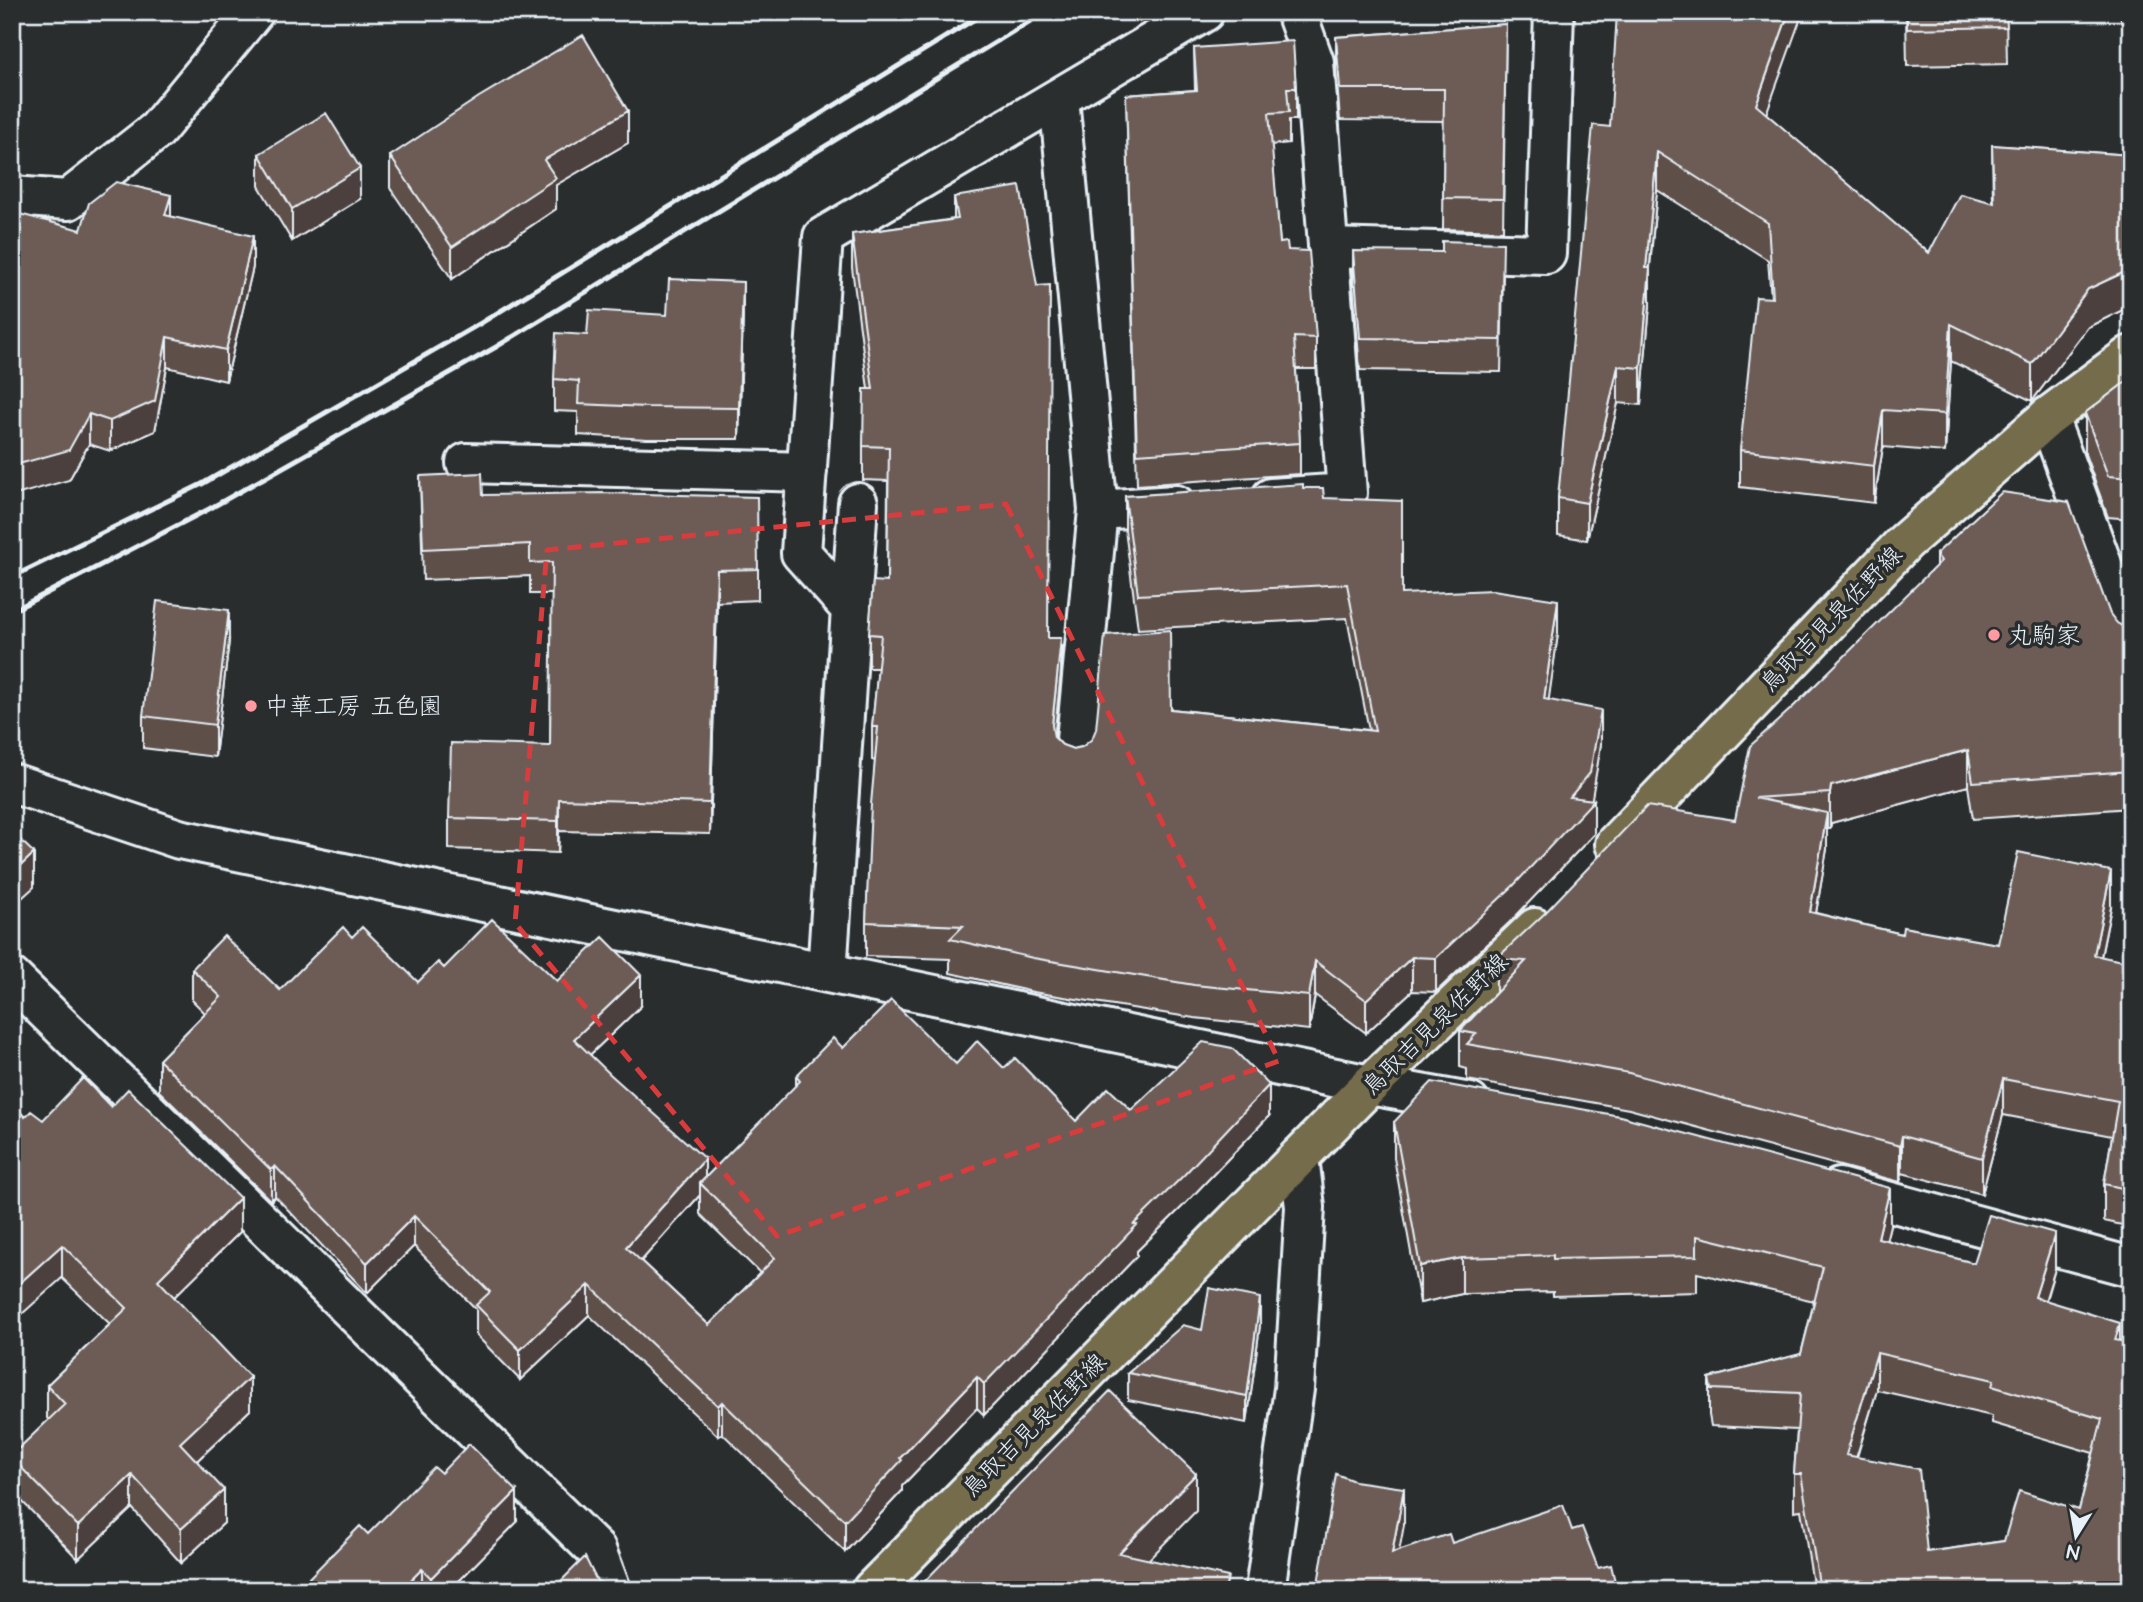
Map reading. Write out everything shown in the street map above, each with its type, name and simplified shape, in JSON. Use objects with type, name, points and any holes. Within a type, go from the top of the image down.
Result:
[{"type":"main road","name":"鳥取吉見泉佐野線","points":[[1595,864],[1905,542],[2048,417],[2131,355]]},
{"type":"main road","name":"鳥取吉見泉佐野線","points":[[872,1590],[1370,1085],[1557,905]]},
{"type":"street","points":[[12,196],[68,200],[157,131],[254,12]]},
{"type":"street","points":[[851,609],[801,553],[822,237],[1204,12]]},
{"type":"street","points":[[1098,510],[1347,493],[1314,62],[1296,12]]},
{"type":"street","points":[[1328,248],[1546,254],[1554,12]]},
{"type":"street","points":[[1059,98],[1098,510],[1074,761]]},
{"type":"street","points":[[2048,417],[2131,643]]},
{"type":"street","points":[[466,463],[807,472]]},
{"type":"street","points":[[827,973],[858,503]]},
{"type":"street","points":[[12,783],[179,839],[1370,1085],[1504,1109]]},
{"type":"street","points":[[12,978],[596,1549],[611,1590]]},
{"type":"street","points":[[1265,1590],[1294,1389],[1305,1207],[1299,1157]]},
{"type":"street","points":[[1811,1181],[2131,1267]]},
{"type":"highlighted area","points":[[1006,504],[1279,1061],[777,1236],[515,923],[547,550]]},
{"type":"building","points":[[1617,12],[1789,12],[1756,105],[1929,253],[1960,194],[1994,203],[1992,145],[2131,155],[2131,269],[2088,289],[2032,364],[1951,324],[1945,414],[1883,410],[1874,466],[1740,450],[1756,297],[1773,298],[1768,223],[1657,152],[1646,268],[1650,268],[1641,368],[1618,366],[1587,503],[1558,498],[1593,125],[1610,127]]},
{"type":"building","points":[[1907,12],[2006,12],[2007,27],[1907,29]]},
{"type":"building","points":[[1506,24],[1503,199],[1443,198],[1444,89],[1340,89],[1336,37]]},
{"type":"building","points":[[583,35],[628,111],[544,160],[556,178],[452,247],[390,156],[479,97]]},
{"type":"building","points":[[1293,41],[1296,88],[1287,88],[1289,112],[1269,113],[1280,243],[1287,242],[1288,250],[1309,251],[1316,338],[1294,337],[1300,443],[1137,454],[1126,95],[1197,90],[1194,48]]},
{"type":"building","points":[[2131,71],[2131,130],[2127,73]]},
{"type":"building","points":[[326,113],[360,168],[292,209],[259,154]]},
{"type":"building","points":[[116,182],[171,195],[165,215],[253,236],[226,350],[167,337],[155,401],[110,421],[89,414],[69,450],[12,466],[12,212],[81,230],[89,203]]},
{"type":"building","points":[[1020,186],[1037,286],[1050,285],[1048,638],[1061,638],[1052,725],[1054,737],[1062,745],[1073,749],[1082,747],[1092,739],[1096,729],[1105,635],[1170,630],[1171,709],[1375,731],[1347,584],[1138,595],[1125,496],[1303,484],[1303,488],[1323,488],[1324,498],[1402,501],[1402,594],[1493,590],[1558,600],[1544,699],[1601,710],[1590,773],[1570,797],[1594,800],[1513,886],[1436,958],[1412,957],[1366,1000],[1315,961],[1309,996],[1194,985],[1033,958],[950,939],[963,926],[866,922],[871,804],[878,727],[872,727],[881,635],[869,634],[873,581],[887,582],[889,447],[863,446],[864,389],[873,389],[852,234],[958,219],[954,197]]},
{"type":"building","points":[[1442,241],[1503,243],[1501,340],[1360,338],[1353,251],[1442,252]]},
{"type":"building","points":[[669,279],[743,282],[739,408],[578,404],[579,381],[554,379],[556,333],[587,335],[589,310],[667,315]]},
{"type":"building","points":[[2131,378],[2131,478],[2108,476],[2085,413]]},
{"type":"building","points":[[482,473],[483,495],[604,493],[757,497],[758,569],[717,570],[710,803],[559,799],[558,821],[449,818],[451,743],[550,746],[552,562],[530,563],[530,544],[423,549],[420,476]]},
{"type":"building","points":[[2002,492],[2069,502],[2110,614],[2122,626],[2131,648],[2131,771],[1973,782],[1968,750],[1831,786],[1830,793],[1755,798],[1827,813],[1810,912],[1902,934],[1903,927],[1998,944],[2018,852],[2111,871],[2094,955],[2131,963],[2131,1190],[2104,1184],[2118,1101],[2003,1079],[1982,1158],[1902,1136],[1900,1146],[1629,1073],[1467,1044],[1476,1034],[1460,1031],[1526,961],[1496,959],[1544,914],[1647,806],[1735,820],[1750,746],[1941,561],[1936,554]]},
{"type":"building","points":[[157,601],[229,610],[215,725],[143,716]]},
{"type":"building","points":[[12,832],[34,853],[12,874]]},
{"type":"building","points":[[492,919],[557,981],[603,937],[641,975],[574,1039],[705,1159],[626,1247],[709,1325],[775,1258],[700,1183],[800,1081],[796,1076],[833,1038],[843,1048],[891,1000],[956,1064],[977,1041],[1004,1068],[1015,1058],[1076,1121],[1108,1088],[1131,1110],[1203,1042],[1232,1048],[1269,1085],[984,1384],[977,1377],[845,1521],[722,1402],[718,1406],[589,1285],[520,1350],[476,1305],[490,1292],[414,1216],[367,1263],[275,1166],[271,1170],[159,1060],[221,997],[192,969],[224,936],[280,990],[343,927],[352,937],[362,927],[418,982],[438,962],[444,968]]},
{"type":"building","points":[[83,1078],[111,1107],[128,1089],[240,1198],[158,1280],[250,1377],[180,1443],[224,1490],[181,1529],[132,1475],[78,1526],[12,1458],[12,1455],[65,1404],[47,1385],[127,1308],[62,1245],[12,1290],[12,1103],[25,1117],[31,1111],[43,1120]]},
{"type":"building","points":[[1432,1082],[1620,1116],[1890,1188],[1878,1238],[1974,1263],[1989,1215],[2055,1233],[2035,1297],[2120,1323],[2115,1340],[2131,1343],[2131,1590],[1820,1590],[1801,1474],[1794,1474],[1800,1393],[1711,1389],[1709,1378],[1801,1354],[1823,1267],[1697,1236],[1697,1256],[1553,1259],[1553,1255],[1462,1258],[1420,1266],[1394,1122]],"holes":[[[1877,1353],[1994,1380],[1992,1386],[2102,1419],[2079,1510],[2019,1491],[2004,1541],[1927,1552],[1919,1469],[1846,1455]]]},
{"type":"building","points":[[1209,1288],[1260,1298],[1247,1396],[1128,1373],[1183,1325],[1202,1330]]},
{"type":"building","points":[[1110,1391],[1196,1474],[1119,1553],[1228,1577],[1225,1590],[922,1590],[919,1587]]},
{"type":"building","points":[[469,1444],[517,1491],[431,1578],[422,1569],[401,1590],[297,1590],[360,1526],[368,1534],[434,1467],[441,1473]]},
{"type":"building","points":[[1336,1474],[1354,1481],[1404,1488],[1392,1553],[1449,1534],[1452,1543],[1563,1505],[1572,1530],[1582,1527],[1598,1568],[1611,1565],[1617,1590],[1317,1590]]},
{"type":"building","points":[[585,1557],[597,1581],[607,1586],[616,1585],[621,1590],[552,1590]]},
{"type":"railway","points":[[12,577],[202,484],[481,323],[986,12]]},
{"type":"railway","points":[[12,611],[209,509],[496,347],[1045,12]]},
{"type":"place","name":"丸駒家","points":[[1994,635]]},
{"type":"place","name":"中華工房 五色園","points":[[251,706]]}]
